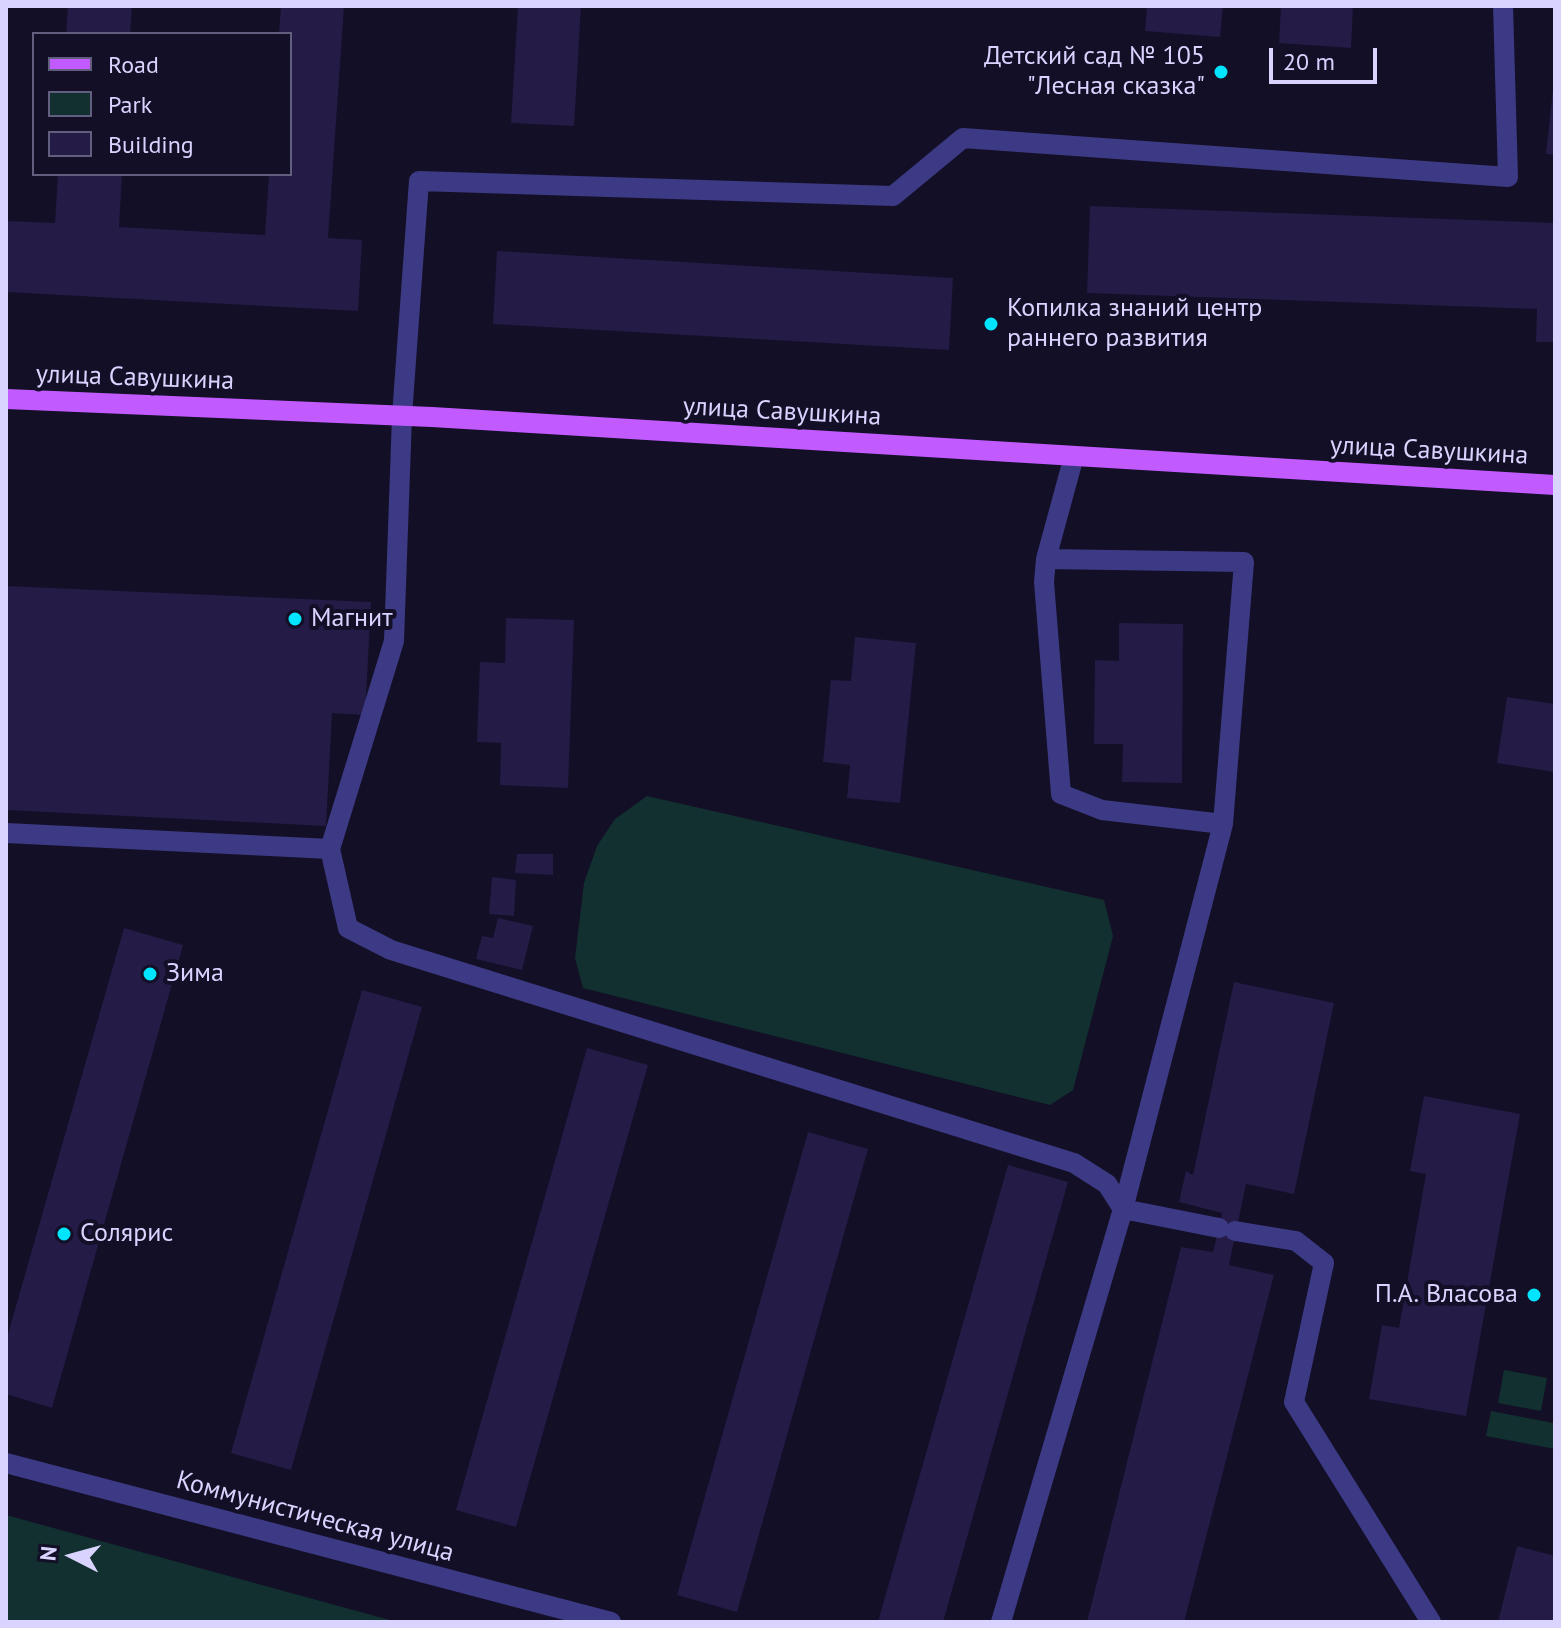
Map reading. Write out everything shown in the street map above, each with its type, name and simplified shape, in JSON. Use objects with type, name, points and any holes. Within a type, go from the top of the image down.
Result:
[{"type":"main road","name":"улица Савушкина","points":[[6,399],[402,416],[1555,485]]},
{"type":"street","points":[[1431,1622],[1294,1402],[1324,1263],[1296,1241],[1123,1209],[1107,1184],[1074,1163],[391,950],[348,928],[330,849],[394,641],[402,416],[419,181],[893,196],[963,138],[1508,177],[1503,6]]},
{"type":"street","points":[[1074,456],[1046,559],[1061,794],[1102,810],[1223,824]]},
{"type":"street","points":[[1001,1622],[1123,1209],[1223,824],[1244,562],[1046,559]]},
{"type":"street","points":[[6,833],[330,849]]},
{"type":"street","name":"Коммунистическая улица","points":[[6,1463],[611,1622]]},
{"type":"green space","points":[[647,796],[1104,900],[1113,936],[1073,1090],[1050,1105],[583,988],[575,958],[584,883],[597,846],[615,819]]},
{"type":"green space","points":[[1504,1370],[1547,1378],[1541,1411],[1498,1403]]},
{"type":"green space","points":[[1491,1411],[1553,1423],[1555,1415],[1555,1449],[1486,1436]]},
{"type":"green space","points":[[6,1515],[397,1622],[6,1622]]},
{"type":"building","points":[[68,6],[132,6],[130,32],[66,32]]},
{"type":"building","points":[[281,6],[344,6],[328,238],[362,240],[358,311],[6,292],[6,221],[55,223],[58,176],[122,176],[119,227],[265,235],[269,176],[292,176],[292,32],[279,32]]},
{"type":"building","points":[[518,6],[581,6],[574,126],[511,123]]},
{"type":"building","points":[[1147,6],[1223,6],[1220,37],[1145,31]]},
{"type":"building","points":[[1281,6],[1353,6],[1351,48],[1279,43]]},
{"type":"building","points":[[1555,90],[1555,155],[1546,154]]},
{"type":"building","points":[[1090,206],[1555,223],[1555,342],[1536,342],[1537,309],[1087,293]]},
{"type":"building","points":[[497,251],[953,278],[949,350],[493,324]]},
{"type":"building","points":[[6,586],[371,602],[365,715],[332,713],[326,826],[6,810]]},
{"type":"building","points":[[506,618],[574,620],[568,788],[500,785],[501,743],[477,742],[480,662],[505,663]]},
{"type":"building","points":[[1119,623],[1183,624],[1182,783],[1122,782],[1123,744],[1094,744],[1095,660],[1119,661]]},
{"type":"building","points":[[855,637],[916,643],[900,803],[847,798],[850,765],[823,762],[831,680],[851,681]]},
{"type":"building","points":[[1507,697],[1555,704],[1555,772],[1497,763]]},
{"type":"building","points":[[517,854],[553,854],[553,875],[515,873]]},
{"type":"building","points":[[492,877],[516,880],[514,916],[489,914]]},
{"type":"building","points":[[498,918],[533,926],[522,970],[476,959],[482,936],[493,938]]},
{"type":"building","points":[[124,928],[183,945],[52,1408],[6,1394],[6,1341]]},
{"type":"building","points":[[1234,982],[1334,1003],[1294,1194],[1246,1184],[1229,1265],[1274,1275],[1184,1622],[1087,1622],[1181,1247],[1213,1252],[1219,1228],[1222,1213],[1179,1202],[1186,1171],[1193,1175]]},
{"type":"building","points":[[362,990],[422,1007],[291,1470],[231,1453]]},
{"type":"building","points":[[587,1048],[648,1065],[516,1527],[456,1510]]},
{"type":"building","points":[[1424,1096],[1520,1114],[1466,1416],[1369,1399],[1382,1325],[1399,1328],[1426,1174],[1410,1171]]},
{"type":"building","points":[[808,1132],[868,1149],[737,1612],[677,1595]]},
{"type":"building","points":[[1008,1165],[1068,1182],[943,1622],[878,1622]]},
{"type":"building","points":[[1517,1546],[1555,1556],[1555,1622],[1498,1622]]},
{"type":"place","name":"Детский сад № 105 \"Лесная сказка\"","points":[[1221,72]]},
{"type":"place","name":"Копилка знаний центр раннего развития","points":[[991,324]]},
{"type":"place","name":"Магнит","points":[[295,619]]},
{"type":"place","name":"Зима","points":[[150,974]]},
{"type":"place","name":"Солярис","points":[[64,1234]]},
{"type":"place","name":"П.А. Власова","points":[[1534,1295]]}]
